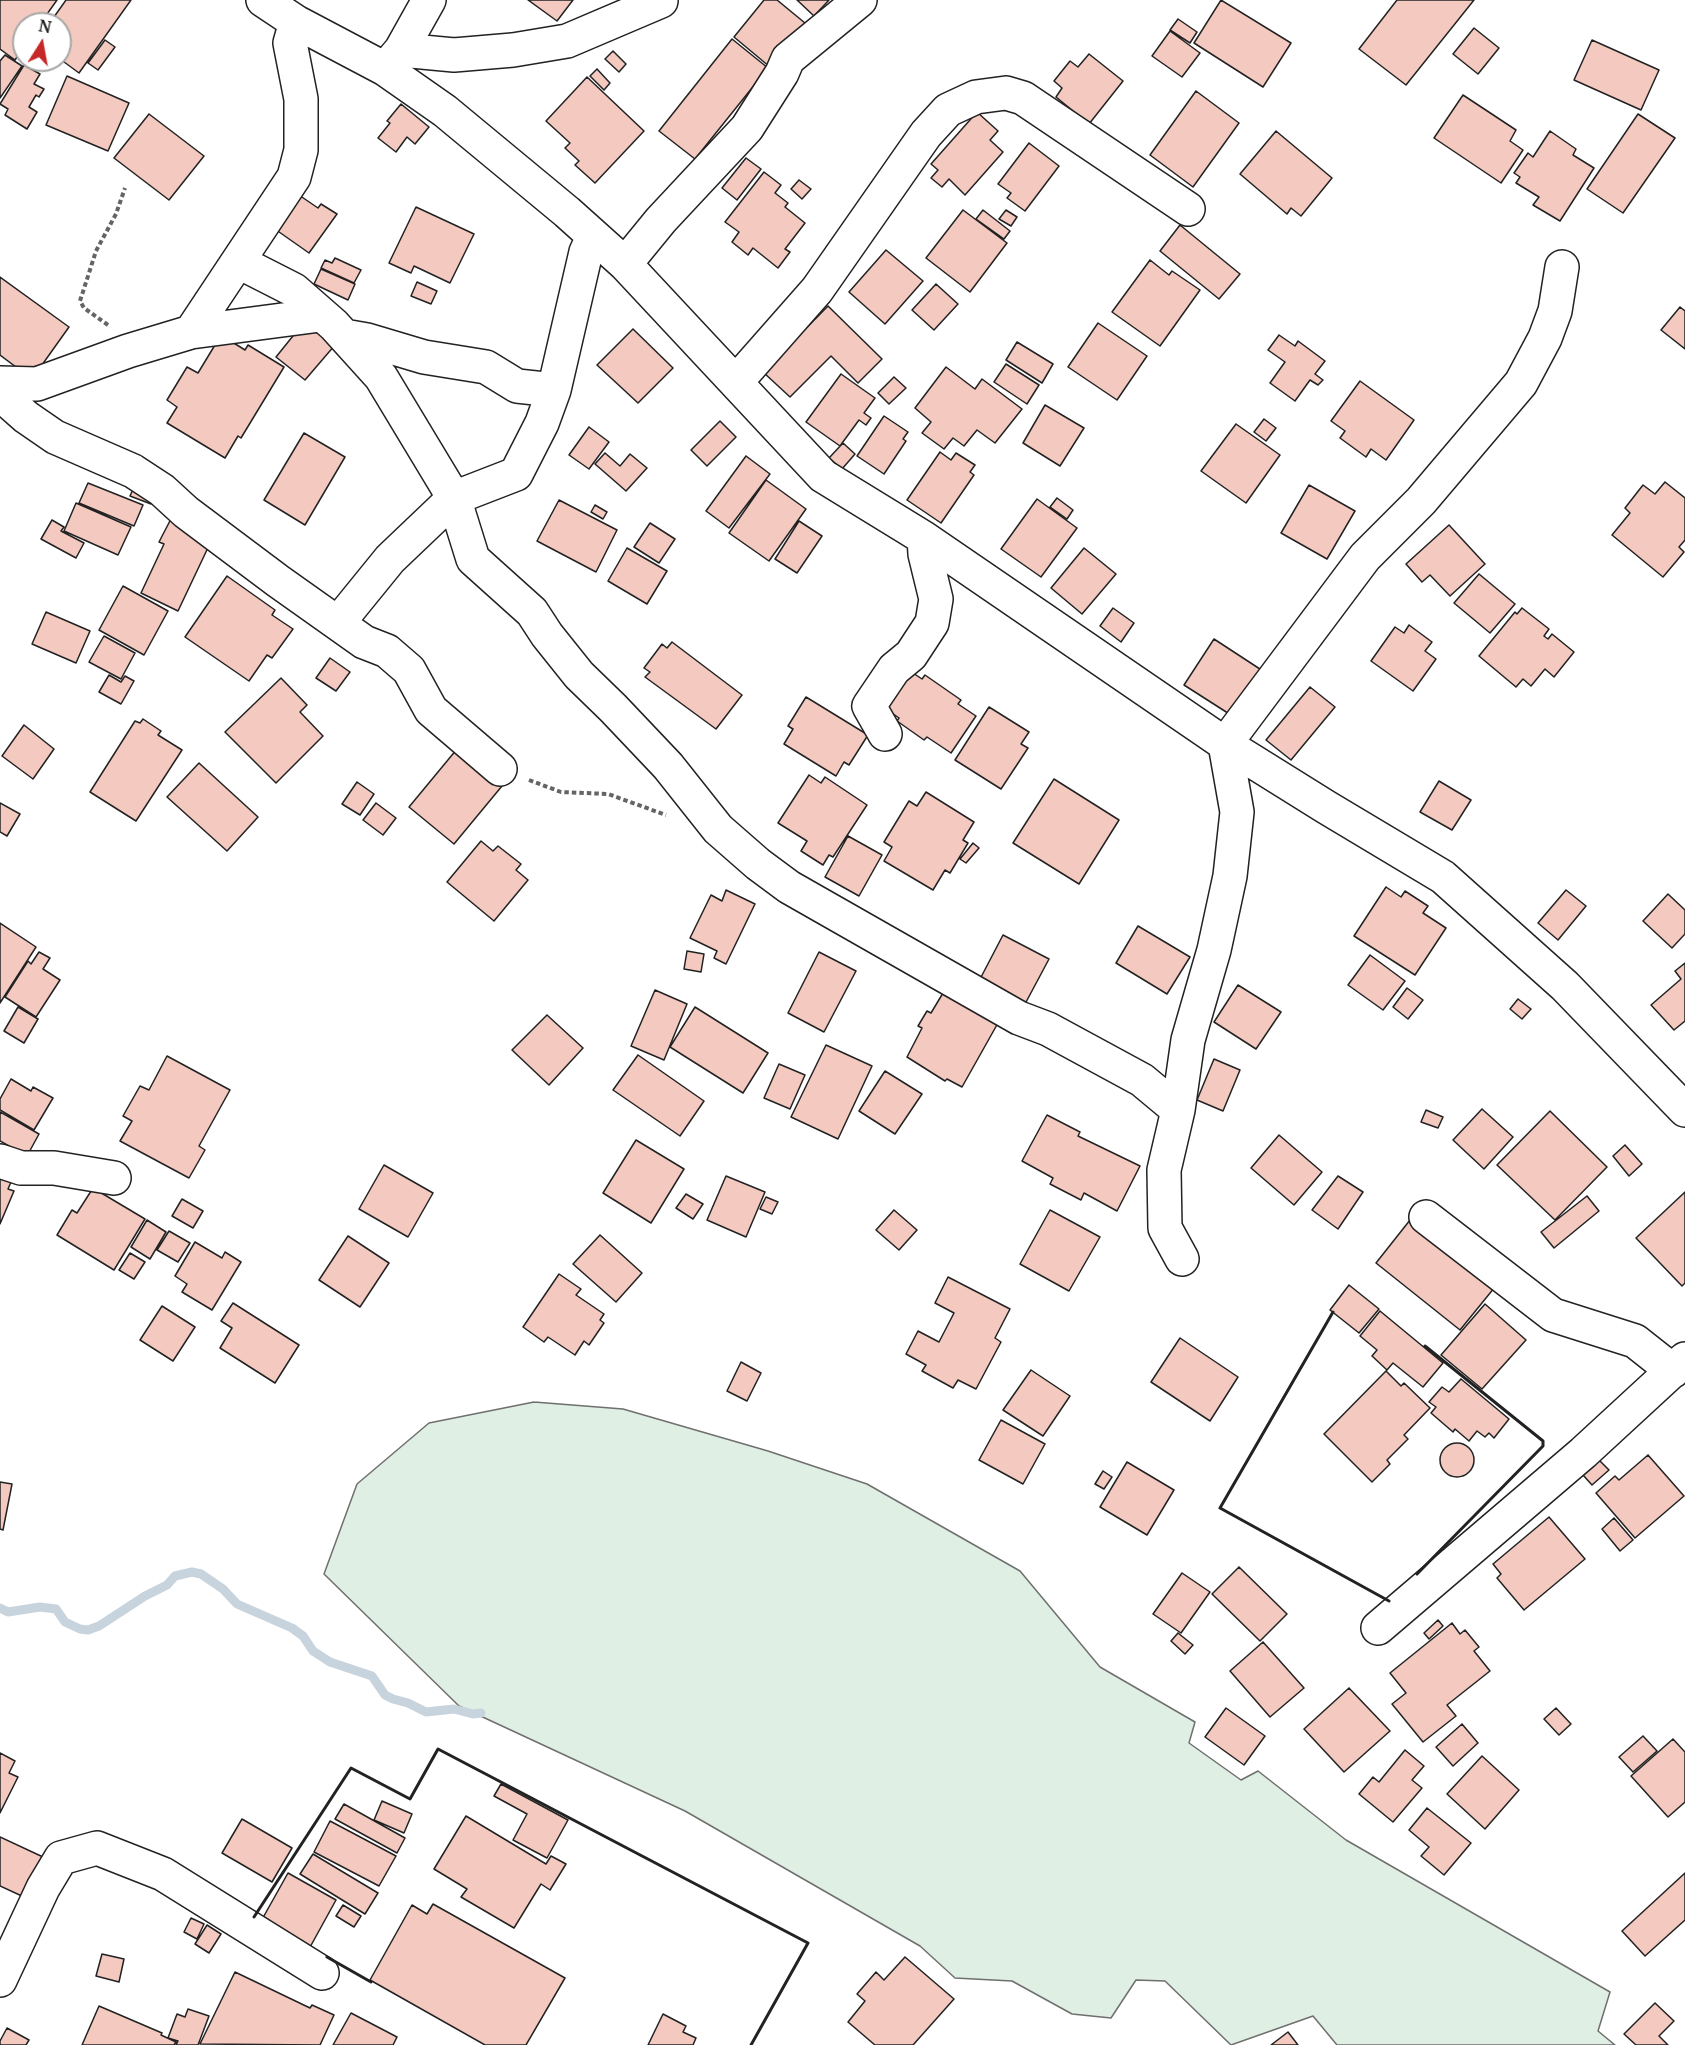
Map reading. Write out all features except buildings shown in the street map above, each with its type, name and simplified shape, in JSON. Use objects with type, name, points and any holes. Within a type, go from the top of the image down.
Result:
[{"type":"street","points":[[263,0],[296,22],[393,59],[446,111],[567,212],[625,264],[823,476],[924,538],[1226,744],[1443,877],[1680,1095]]},
{"type":"street","points":[[393,59],[429,0]]},
{"type":"street","points":[[625,264],[661,220],[747,129],[782,74],[788,59],[860,0]]},
{"type":"street","points":[[393,59],[513,50],[567,41],[661,1]]},
{"type":"street","points":[[191,332],[294,177],[301,150],[301,99],[290,43],[296,22]]},
{"type":"street","points":[[736,382],[817,290],[927,134],[948,110],[976,97],[1006,93],[1023,98],[1188,209]]},
{"type":"street","points":[[338,623],[390,560],[454,498],[516,474],[542,423],[554,390],[586,252],[593,237]]},
{"type":"street","points":[[239,262],[294,290],[344,336],[381,377],[454,498],[473,559],[532,612],[579,675],[668,766],[718,829],[789,887],[1019,1018],[1048,1029],[1142,1080],[1178,1110]]},
{"type":"street","points":[[1182,1259],[1165,1228],[1164,1170],[1178,1110],[1188,1040],[1214,950],[1230,876],[1237,812],[1226,744],[1365,557],[1421,501],[1521,383],[1545,338],[1555,311],[1562,267]]},
{"type":"street","points":[[0,383],[37,384],[128,351],[191,332],[320,315]]},
{"type":"street","points":[[344,336],[368,340],[424,357],[486,368],[517,386],[554,390]]},
{"type":"street","points":[[0,394],[26,417],[55,437],[133,471],[162,490],[186,512],[364,642],[387,651],[409,670],[432,710],[500,769]]},
{"type":"street","points":[[885,734],[869,706],[894,669],[911,655],[932,623],[936,599],[925,554],[924,538]]},
{"type":"street","points":[[0,1161],[21,1168],[54,1167],[114,1178]]},
{"type":"street","points":[[1378,1628],[1583,1453],[1679,1365],[1635,1341],[1553,1315],[1426,1217]]},
{"type":"street","points":[[0,1980],[43,1888],[61,1858],[97,1848],[163,1874],[322,1973]]},
{"type":"path","points":[[125,188],[116,214],[96,251],[80,301],[84,308],[104,323],[160,342]]},
{"type":"path","points":[[500,769],[561,792],[608,794],[669,816]]},
{"type":"green space","points":[[534,1402],[623,1409],[768,1451],[867,1484],[1020,1571],[1100,1667],[1195,1722],[1189,1743],[1241,1780],[1258,1771],[1346,1840],[1610,1992],[1598,2031],[1615,2045],[1337,2045],[1313,2016],[1231,2045],[1165,1981],[1136,1980],[1111,2018],[1072,2014],[1012,1981],[955,1978],[920,1946],[685,1811],[459,1706],[324,1574],[357,1484],[429,1423]]},
{"type":"waterway","points":[[0,1608],[8,1612],[40,1607],[56,1609],[65,1622],[88,1630],[99,1626],[145,1596],[167,1585],[175,1576],[192,1572],[201,1574],[223,1589],[237,1604],[292,1628],[303,1636],[313,1651],[330,1662],[372,1676],[385,1695],[393,1699],[426,1712],[454,1709],[473,1714],[481,1713]]},
{"type":"wall","points":[[1333,1312],[1220,1508],[1389,1601]]},
{"type":"wall","points":[[1417,1574],[1543,1446],[1543,1441],[1425,1346]]},
{"type":"wall","points":[[254,1917],[351,1768],[410,1799],[438,1749],[808,1943],[751,2045]]},
{"type":"wall","points":[[327,1957],[371,1982]]}]
